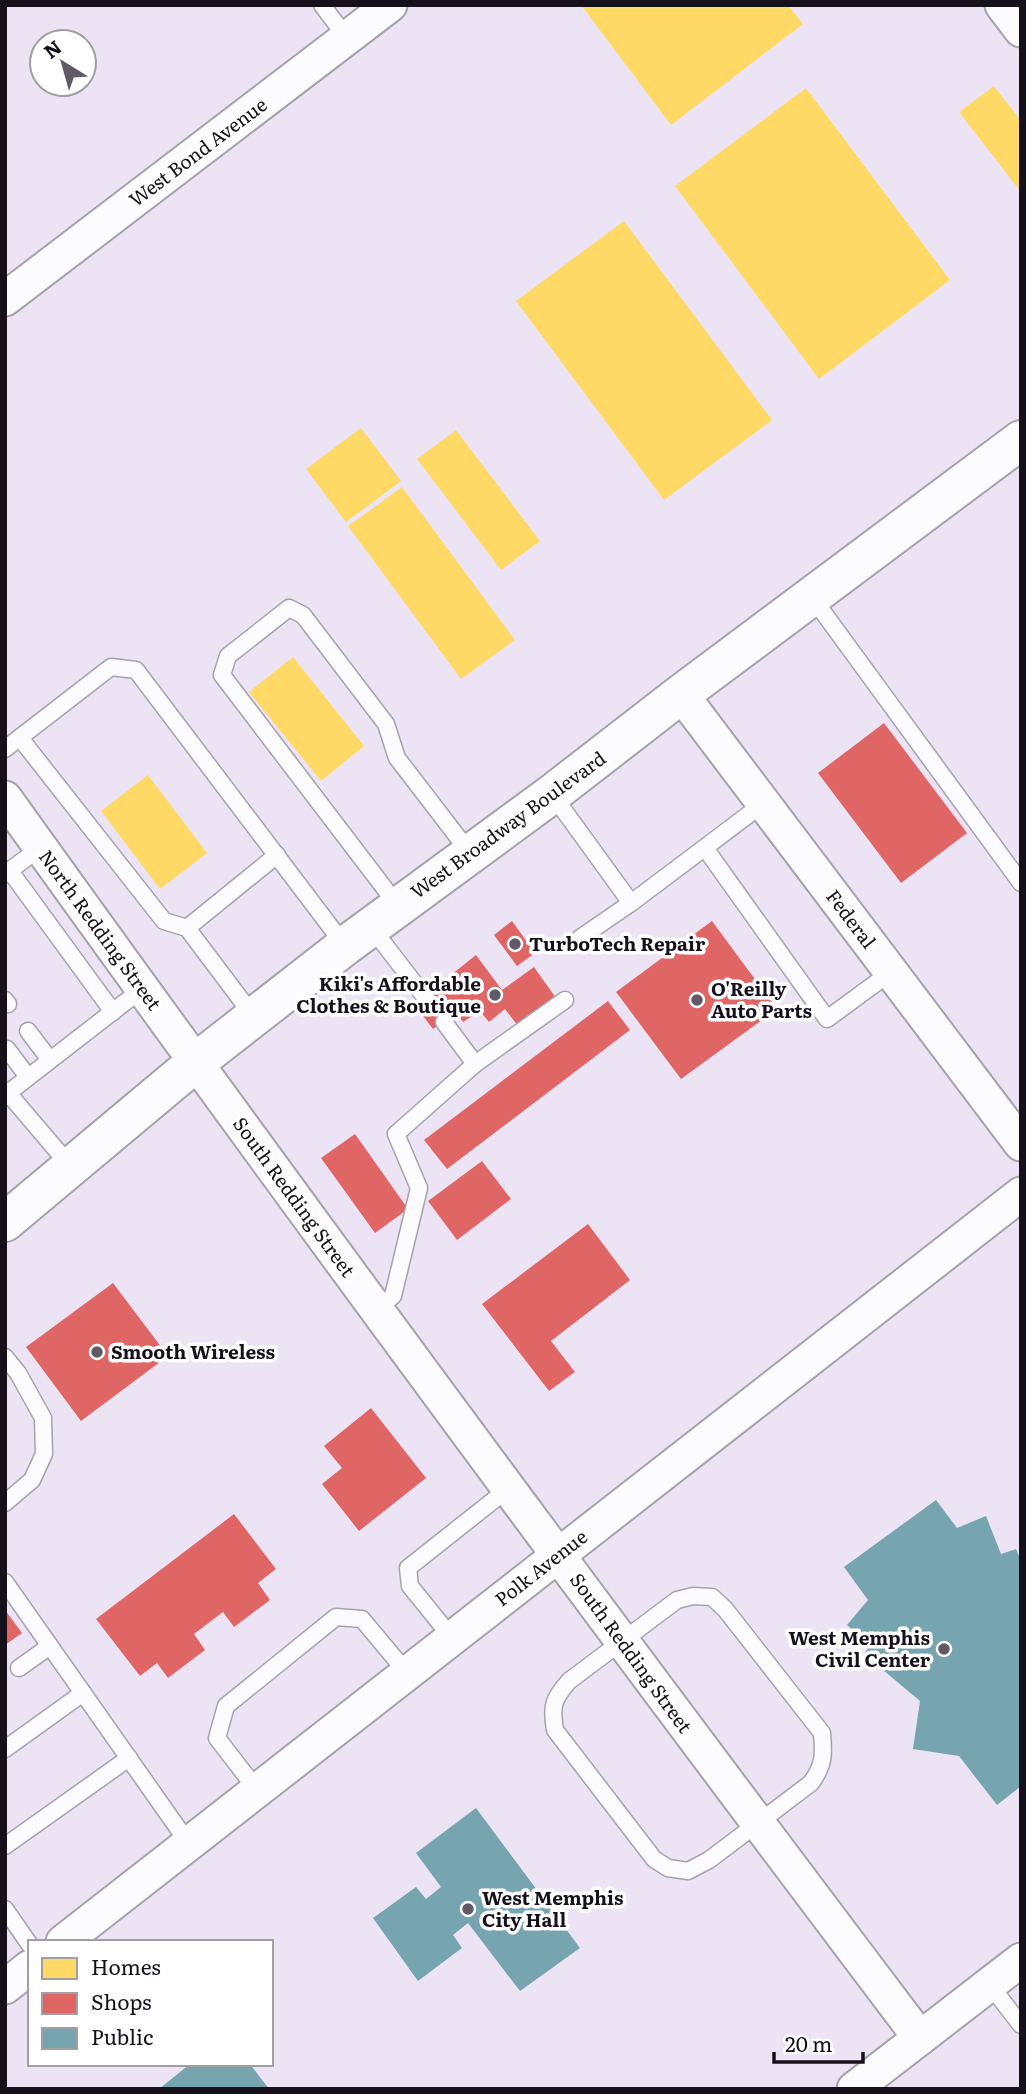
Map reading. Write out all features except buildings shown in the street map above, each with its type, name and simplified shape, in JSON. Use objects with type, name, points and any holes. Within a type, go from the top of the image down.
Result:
[{"type":"main road","name":"West Broadway Boulevard","points":[[5,1222],[195,1063],[371,926],[552,794],[681,694],[1021,440]]},
{"type":"street","name":"West Bond Avenue","points":[[5,299],[390,5]]},
{"type":"street","name":"Federal","points":[[681,694],[1021,1144]]},
{"type":"street","name":"North Redding Street","points":[[5,798],[195,1063]]},
{"type":"street","name":"South Redding Street","points":[[195,1063],[621,1641],[920,2038]]},
{"type":"street","name":"Polk Avenue","points":[[66,1940],[1021,1195]]},
{"type":"street","points":[[854,2089],[1021,1960]]},
{"type":"street","points":[[5,1987],[28,1969]]},
{"type":"lane","points":[[322,5],[347,38]]},
{"type":"lane","points":[[812,597],[1021,883]]},
{"type":"lane","points":[[428,1001],[371,926],[222,674],[228,656],[289,608],[303,615],[386,724],[397,758],[470,853]]},
{"type":"lane","points":[[5,749],[111,667],[136,670],[278,855],[371,926]]},
{"type":"lane","points":[[20,738],[164,921],[187,928],[254,1017]]},
{"type":"lane","points":[[552,794],[631,903]]},
{"type":"lane","points":[[580,939],[764,803]]},
{"type":"lane","points":[[41,847],[8,873],[113,1012]]},
{"type":"lane","points":[[705,849],[827,1019],[891,972]]},
{"type":"lane","points":[[187,928],[278,855]]},
{"type":"lane","points":[[71,1167],[6,1093],[142,989]]},
{"type":"lane","points":[[376,1309],[393,1296],[419,1188],[397,1134],[475,1064],[565,1000]]},
{"type":"lane","points":[[444,1022],[475,1064]]},
{"type":"lane","points":[[28,1031],[50,1060]]},
{"type":"lane","points":[[7,1049],[28,1077]]},
{"type":"lane","points":[[5,1357],[18,1373],[43,1418],[44,1454],[32,1480],[5,1503]]},
{"type":"lane","points":[[452,1638],[410,1586],[408,1568],[509,1488]]},
{"type":"lane","points":[[5,1582],[189,1844]]},
{"type":"lane","points":[[693,1595],[712,1597],[725,1609],[822,1733],[824,1751],[821,1769],[811,1783],[709,1860],[688,1871],[668,1868],[654,1859],[555,1730],[552,1714],[555,1697],[569,1681],[621,1641],[677,1600],[693,1595]]},
{"type":"lane","points":[[257,1790],[217,1738],[226,1706],[336,1617],[362,1619],[407,1673]]},
{"type":"lane","points":[[19,1668],[50,1646]]},
{"type":"lane","points":[[5,1749],[83,1693]]},
{"type":"lane","points":[[5,1846],[129,1758]]},
{"type":"lane","points":[[5,1909],[28,1942]]},
{"type":"lane","points":[[990,1985],[1021,2025]]},
{"type":"place","name":"TurboTech Repair","points":[[515,944]]},
{"type":"place","name":"Kiki's Affordable Clothes & Boutique","points":[[495,995]]},
{"type":"place","name":"O'Reilly Auto Parts","points":[[697,1000]]},
{"type":"place","name":"Smooth Wireless","points":[[97,1352]]},
{"type":"place","name":"West Memphis Civil Center","points":[[944,1649]]},
{"type":"place","name":"West Memphis City Hall","points":[[468,1909]]}]
